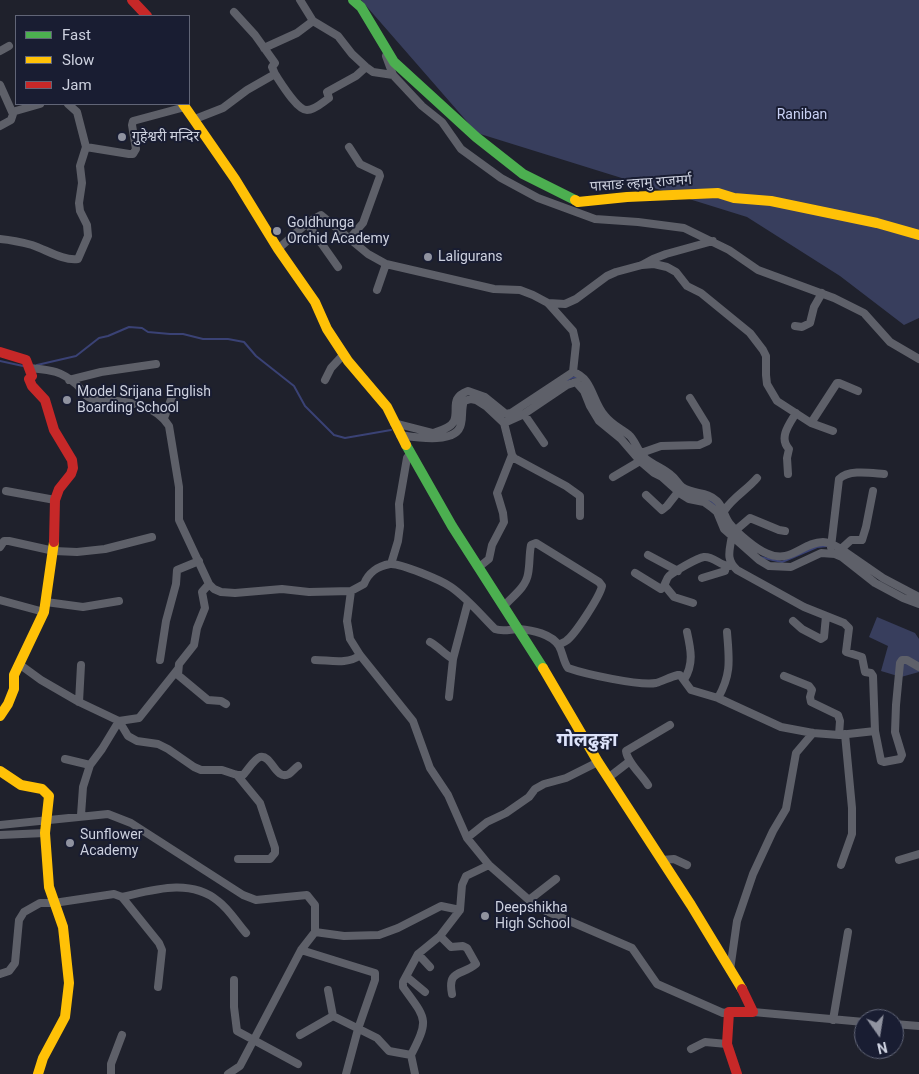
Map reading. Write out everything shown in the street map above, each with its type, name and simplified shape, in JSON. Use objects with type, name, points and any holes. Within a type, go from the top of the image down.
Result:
[{"type":"street","points":[[132,0],[146,15]]},
{"type":"street","points":[[300,0],[313,22],[338,36],[352,54],[366,67],[373,72],[393,75]]},
{"type":"street","name":"पासाङ ल्हामु राजमर्ग","points":[[353,0],[361,7],[394,62],[476,137],[523,174],[578,202],[718,193],[734,198],[771,201],[877,222],[919,235]]},
{"type":"street","points":[[234,12],[255,35],[275,63],[272,68],[275,74],[299,107],[306,110],[314,108],[329,98],[327,92],[356,76],[366,67]]},
{"type":"street","points":[[264,48],[297,33],[313,22]]},
{"type":"street","points":[[378,34],[393,75],[422,106],[442,122],[461,149],[501,178],[538,198],[595,219],[684,228],[713,241],[758,270],[822,293],[864,313],[890,342],[919,359]]},
{"type":"street","points":[[0,51],[9,46]]},
{"type":"street","points":[[195,119],[223,108],[247,90],[275,74]]},
{"type":"street","points":[[0,85],[12,112],[10,120],[0,126]]},
{"type":"street","points":[[12,112],[36,105]]},
{"type":"street","points":[[0,239],[14,240],[61,257],[78,259],[88,236],[87,225],[80,211],[79,203],[82,184],[80,166],[86,148],[77,112],[69,105]]},
{"type":"street","points":[[86,148],[132,154],[136,148],[133,121],[184,106],[195,119],[278,249],[315,302],[327,329],[344,354],[382,399],[410,454],[452,526],[474,557],[519,629],[598,762],[662,860],[745,994],[753,1012]]},
{"type":"street","points":[[349,147],[360,164],[378,173],[380,176],[363,223],[350,238]]},
{"type":"street","points":[[278,249],[307,223],[321,215],[368,254],[386,264],[494,289],[520,290],[548,303],[566,304],[576,299],[607,276],[626,268],[642,265],[667,267],[676,272],[687,286],[701,293],[750,333],[766,356],[767,384],[777,401],[811,422],[833,431]]},
{"type":"street","points":[[307,223],[338,267]]},
{"type":"street","points":[[642,265],[653,258],[713,241]]},
{"type":"street","points":[[377,290],[386,264]]},
{"type":"street","points":[[795,326],[802,327],[810,323],[814,307],[822,293]]},
{"type":"street","points":[[394,423],[433,433],[438,432],[454,422],[458,398],[468,391],[485,397],[508,414],[522,407],[573,372],[576,344],[573,332],[548,303]]},
{"type":"street","points":[[0,352],[57,371],[77,384],[84,394],[92,399],[125,402],[148,408],[159,413],[164,418],[169,426],[180,487],[179,520],[209,584],[214,589],[221,592],[235,593],[282,589],[309,592],[351,591],[364,584],[367,575],[377,568],[391,564],[433,576],[452,587],[495,629],[501,631],[519,629],[534,631],[548,636],[559,644],[568,668],[577,672],[649,684],[678,675],[691,690],[718,698],[781,727],[813,733],[842,734],[875,731]]},
{"type":"street","points":[[325,380],[331,368],[344,354]]},
{"type":"street","points":[[0,716],[8,704],[14,689],[14,675],[45,607],[54,551],[55,500],[59,489],[71,474],[73,468],[72,460],[54,430],[45,400],[32,386],[29,379],[32,376],[26,362]]},
{"type":"street","points":[[69,380],[101,372],[156,364]]},
{"type":"street","points":[[573,372],[581,375],[586,381],[604,416],[633,439],[640,457]]},
{"type":"street","points":[[504,423],[524,414],[567,385],[576,382],[584,391],[599,421],[689,499],[704,502],[711,507],[716,512],[724,529],[766,554],[782,557],[824,542],[875,583],[919,604]]},
{"type":"street","points":[[811,422],[837,383],[858,391]]},
{"type":"street","points":[[164,418],[172,397]]},
{"type":"street","points":[[613,477],[640,457],[661,446],[698,445],[708,442],[706,424],[690,398]]},
{"type":"street","points":[[400,435],[429,439],[450,435],[458,430],[461,425],[464,401],[471,399],[487,407],[504,423],[512,455],[497,493],[504,522],[492,544],[489,559],[479,567]]},
{"type":"street","points":[[788,474],[789,449],[785,445],[784,437],[788,425],[796,413]]},
{"type":"street","points":[[524,414],[544,443]]},
{"type":"street","points":[[391,564],[398,541],[400,526],[399,504],[407,458],[410,454]]},
{"type":"street","points":[[512,455],[580,496],[580,516]]},
{"type":"street","points":[[830,548],[839,479],[841,476],[853,473],[884,474]]},
{"type":"street","points":[[724,510],[730,502],[749,488],[757,478]]},
{"type":"street","points":[[6,491],[55,500]]},
{"type":"street","points":[[646,495],[662,510],[681,491]]},
{"type":"street","points":[[681,491],[707,494],[718,502],[736,535],[754,556],[769,566],[791,567],[830,548],[841,549],[882,578],[919,597]]},
{"type":"street","points":[[841,549],[851,540],[859,540],[864,537],[873,491]]},
{"type":"street","points":[[702,578],[725,571],[728,565],[729,552],[736,535],[750,518],[785,531]]},
{"type":"street","points":[[0,547],[4,541],[9,541],[54,551],[93,551],[152,537]]},
{"type":"street","points":[[504,606],[523,585],[527,577],[531,545],[536,543],[599,582],[602,586],[599,595],[566,642],[559,644]]},
{"type":"street","points":[[648,555],[678,571]]},
{"type":"street","points":[[634,573],[661,589],[665,586],[669,577],[702,557],[706,557],[728,565],[804,607],[844,623],[849,628],[846,652],[862,657],[865,672],[872,674],[875,731],[881,761],[884,762],[900,759],[902,755],[895,732],[900,663],[902,660],[907,660],[919,667]]},
{"type":"street","points":[[160,660],[166,621],[176,584],[177,570],[199,561]]},
{"type":"street","points":[[209,584],[202,592],[205,608],[197,628],[194,645],[179,664],[178,675],[208,700],[221,701],[226,704]]},
{"type":"street","points":[[665,586],[674,597],[693,603]]},
{"type":"street","points":[[351,591],[346,621],[350,639],[414,721],[430,768],[448,795],[467,838],[489,865],[537,907],[632,948],[657,984],[723,1012],[753,1012],[854,1021]]},
{"type":"street","points":[[0,600],[45,607],[83,607],[120,601]]},
{"type":"street","points":[[449,697],[453,658],[468,602]]},
{"type":"street","points":[[793,621],[802,629],[821,639],[824,637],[826,616]]},
{"type":"street","points":[[684,680],[690,666],[691,649],[687,632]]},
{"type":"street","points":[[718,698],[729,670],[727,632]]},
{"type":"street","points":[[430,642],[444,655],[453,658]]},
{"type":"street","points":[[315,660],[348,661],[360,654]]},
{"type":"street","points":[[19,664],[41,680],[79,702],[119,720],[139,718],[178,669]]},
{"type":"street","points":[[79,702],[81,665]]},
{"type":"street","points":[[784,676],[809,686],[812,690],[811,702],[838,715],[840,721],[852,808],[852,834],[840,865]]},
{"type":"street","points":[[81,815],[83,787],[90,765],[119,720]]},
{"type":"street","points":[[119,720],[128,736],[137,741],[158,744],[168,748],[201,770],[222,770],[237,775],[243,774],[258,758],[262,757],[266,758],[283,775],[298,766]]},
{"type":"street","points":[[648,786],[626,754],[628,749],[670,725]]},
{"type":"street","points":[[730,970],[737,921],[753,874],[773,831],[786,809],[796,753],[813,733]]},
{"type":"street","points":[[65,759],[90,765]]},
{"type":"street","points":[[608,778],[630,761]]},
{"type":"street","points":[[467,838],[488,822],[506,813],[529,797],[539,787],[566,778],[598,762]]},
{"type":"street","points":[[0,771],[21,785],[42,789],[49,796],[45,833],[49,887],[63,927],[69,983],[61,1027],[43,1058],[38,1074]]},
{"type":"street","points":[[237,775],[260,803],[275,848],[275,854],[270,859],[238,859]]},
{"type":"street","points":[[0,825],[47,821],[81,815],[108,814],[131,823],[243,895],[256,900],[307,895],[314,905],[315,932],[301,950],[240,1066],[228,1074]]},
{"type":"street","points":[[0,835],[45,833]]},
{"type":"street","points":[[899,860],[919,854]]},
{"type":"street","points":[[662,860],[674,859],[687,865]]},
{"type":"street","points":[[415,1074],[411,1055],[423,1031],[422,1014],[403,986],[403,982],[418,954],[440,936],[460,910],[462,885],[466,876],[489,865]]},
{"type":"street","points":[[529,900],[556,879]]},
{"type":"street","points":[[122,897],[161,888],[182,887],[204,893],[218,901],[246,933]]},
{"type":"street","points":[[0,974],[10,971],[15,964],[19,920],[24,912],[40,903],[54,903],[114,894],[122,897],[159,943],[162,950],[158,986]]},
{"type":"street","points":[[315,932],[344,936],[379,935],[398,928],[441,906],[460,910]]},
{"type":"street","points":[[833,1020],[848,932]]},
{"type":"street","points":[[440,936],[451,947],[463,946],[467,948],[476,964],[454,976],[451,980],[452,994]]},
{"type":"street","points":[[301,950],[375,973],[375,980],[358,1029],[346,1074]]},
{"type":"street","points":[[418,954],[430,967]]},
{"type":"street","points":[[407,977],[425,992]]},
{"type":"street","points":[[234,980],[234,1008],[237,1031],[298,1064]]},
{"type":"street","points":[[328,990],[333,1016]]},
{"type":"street","points":[[729,1012],[727,1044],[737,1074]]},
{"type":"street","points":[[333,1016],[377,1038],[389,1051],[411,1055]]},
{"type":"street","points":[[300,1035],[333,1016]]},
{"type":"street","points":[[904,1025],[919,1026]]},
{"type":"street","points":[[111,1074],[111,1064],[122,1035]]},
{"type":"street","points":[[691,1049],[705,1042],[727,1044]]},
{"type":"green space","name":"Raniban","points":[[361,0],[919,0],[919,318],[904,325],[840,276],[747,217],[477,133]]},
{"type":"green space","points":[[877,617],[915,633],[919,639],[919,672],[901,677],[881,671],[888,646],[869,637]]},
{"type":"waterway","points":[[37,365],[76,356],[99,338],[129,327],[142,328],[148,332],[183,334],[203,339],[228,339],[244,342],[256,356],[294,386],[305,406],[334,435],[345,438],[391,430]]},
{"type":"waterway","points":[[0,361],[23,366]]},
{"type":"waterway","points":[[565,382],[577,377]]},
{"type":"waterway","points":[[699,497],[711,501],[718,508]]},
{"type":"waterway","points":[[760,557],[782,562],[817,547],[827,546]]},
{"type":"traffic: fast","points":[[353,0],[361,7],[394,62],[476,137],[523,174],[575,200]]},
{"type":"traffic: fast","points":[[406,445],[452,526],[543,668]]},
{"type":"traffic: slow","points":[[184,105],[235,179],[278,249],[315,302],[327,329],[348,361],[387,407],[406,445]]},
{"type":"traffic: slow","points":[[575,200],[578,202],[627,197],[718,193],[734,198],[771,201],[877,223],[919,235]]},
{"type":"traffic: slow","points":[[0,716],[8,704],[14,689],[14,675],[44,612],[54,542]]},
{"type":"traffic: slow","points":[[543,668],[598,762],[691,905],[742,989]]},
{"type":"traffic: slow","points":[[0,771],[21,785],[42,789],[49,796],[45,833],[49,887],[63,927],[69,983],[65,1017],[43,1058],[38,1074]]},
{"type":"traffic: jam","points":[[132,0],[146,15]]},
{"type":"traffic: jam","points":[[0,352],[26,360],[32,376],[29,379],[32,386],[45,400],[54,430],[72,460],[73,468],[71,474],[59,489],[55,500],[54,542]]},
{"type":"traffic: jam","points":[[737,1074],[727,1044],[729,1012],[753,1012],[742,989]]},
{"type":"place","name":"गुहेश्वरी मन्दिर","points":[[122,137]]},
{"type":"place","name":"Goldhunga Orchid Academy","points":[[277,231]]},
{"type":"place","name":"Laligurans","points":[[428,257]]},
{"type":"place","name":"Model Srijana English Boarding School","points":[[67,400]]},
{"type":"place","name":"Sunflower Academy","points":[[70,843]]},
{"type":"place","name":"Deepshikha High School","points":[[485,916]]},
{"type":"district","name":"गोलढुङ्गा","points":[[587,741]]}]
